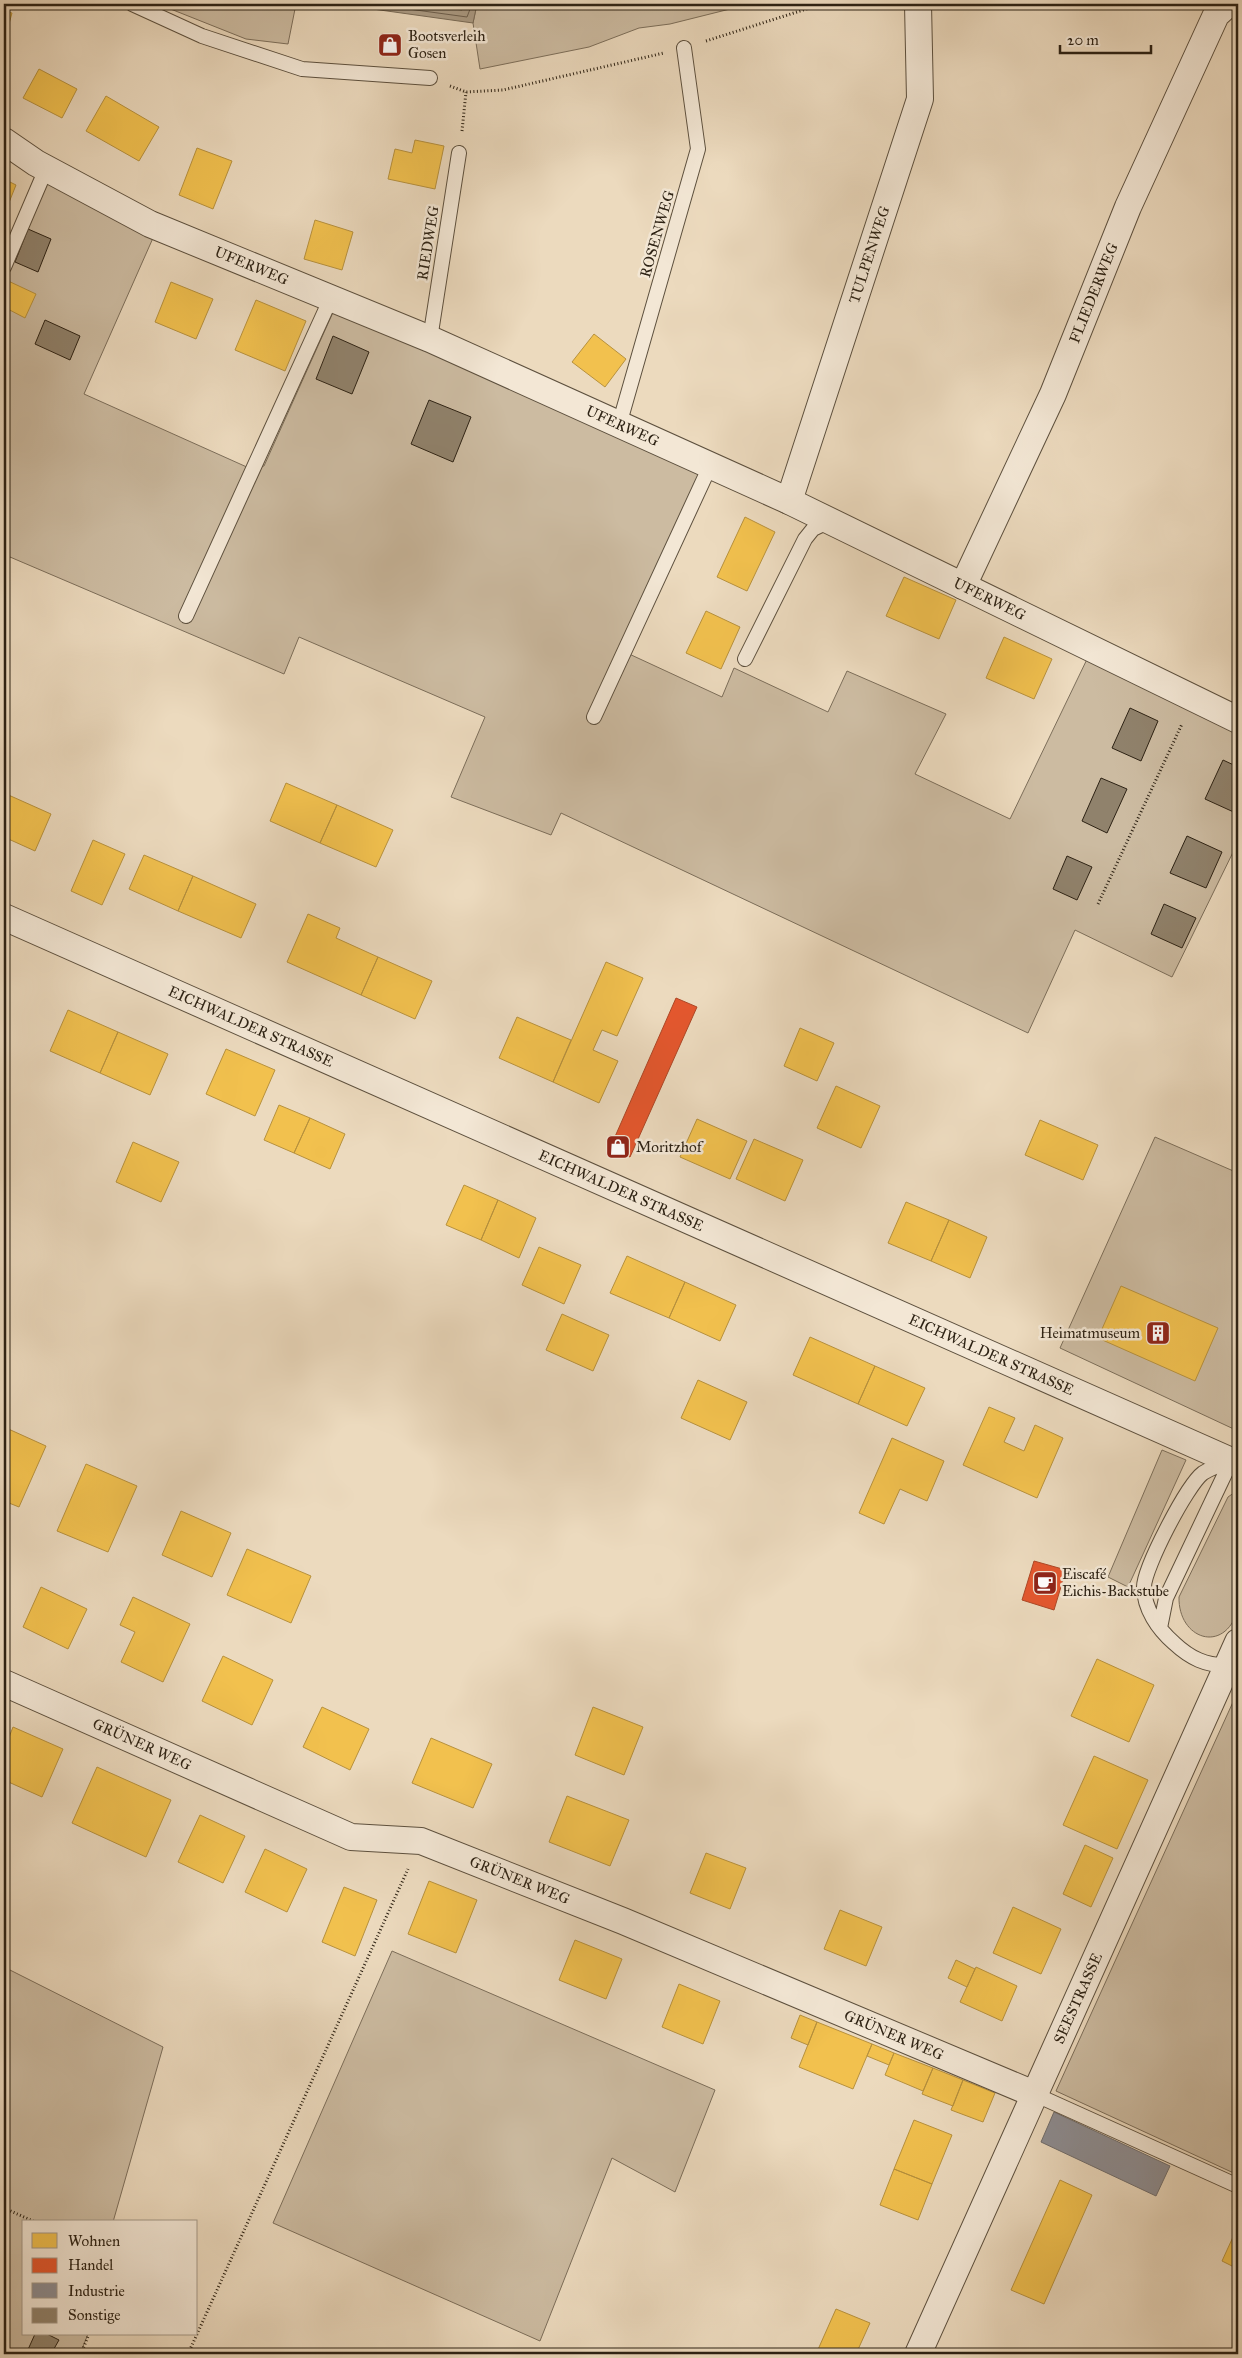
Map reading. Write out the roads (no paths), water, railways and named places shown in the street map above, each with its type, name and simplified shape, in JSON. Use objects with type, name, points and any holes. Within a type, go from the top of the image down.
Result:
[{"type":"street","name":"TULPENWEG","points":[[788,501],[920,99],[918,4]]},
{"type":"street","name":"FLIEDERWEG","points":[[963,586],[1053,394],[1128,207],[1216,15],[1228,4]]},
{"type":"street","name":"UFERWEG","points":[[4,141],[46,168],[150,224],[430,339],[788,501],[1238,720]]},
{"type":"street","name":"EICHWALDER STRASSE","points":[[4,917],[1235,1462]]},
{"type":"street","name":"SEESTRASSE","points":[[918,2354],[1233,1654]]},
{"type":"street","name":"GRÜNER WEG","points":[[4,1683],[351,1837],[421,1842],[623,1921],[1034,2094]]},
{"type":"lane","points":[[132,4],[202,36],[302,69],[430,78]]},
{"type":"lane","name":"ROSENWEG","points":[[619,425],[698,149],[684,48]]},
{"type":"lane","name":"RIEDWEG","points":[[430,339],[459,153]]},
{"type":"lane","points":[[4,267],[46,168]]},
{"type":"lane","points":[[186,616],[331,298]]},
{"type":"lane","points":[[594,717],[710,466]]},
{"type":"lane","points":[[745,659],[805,539],[813,529],[830,521]]},
{"type":"lane","points":[[1233,1654],[1215,1666],[1190,1656],[1160,1628],[1146,1600],[1144,1586],[1147,1571],[1182,1502],[1202,1473],[1235,1462]]},
{"type":"lane","points":[[1160,1628],[1162,1611],[1169,1591],[1235,1462]]},
{"type":"lane","points":[[1034,2094],[1238,2186]]},
{"type":"water","points":[[337,4],[477,4],[473,23]]},
{"type":"place","name":"Bootsverleih Gosen","points":[[390,45]]},
{"type":"place","name":"Moritzhof","points":[[618,1147]]},
{"type":"place","name":"Heimatmuseum","points":[[1158,1333]]},
{"type":"place","name":"Eiscafé Eichis-Backstube","points":[[1045,1583]]}]
